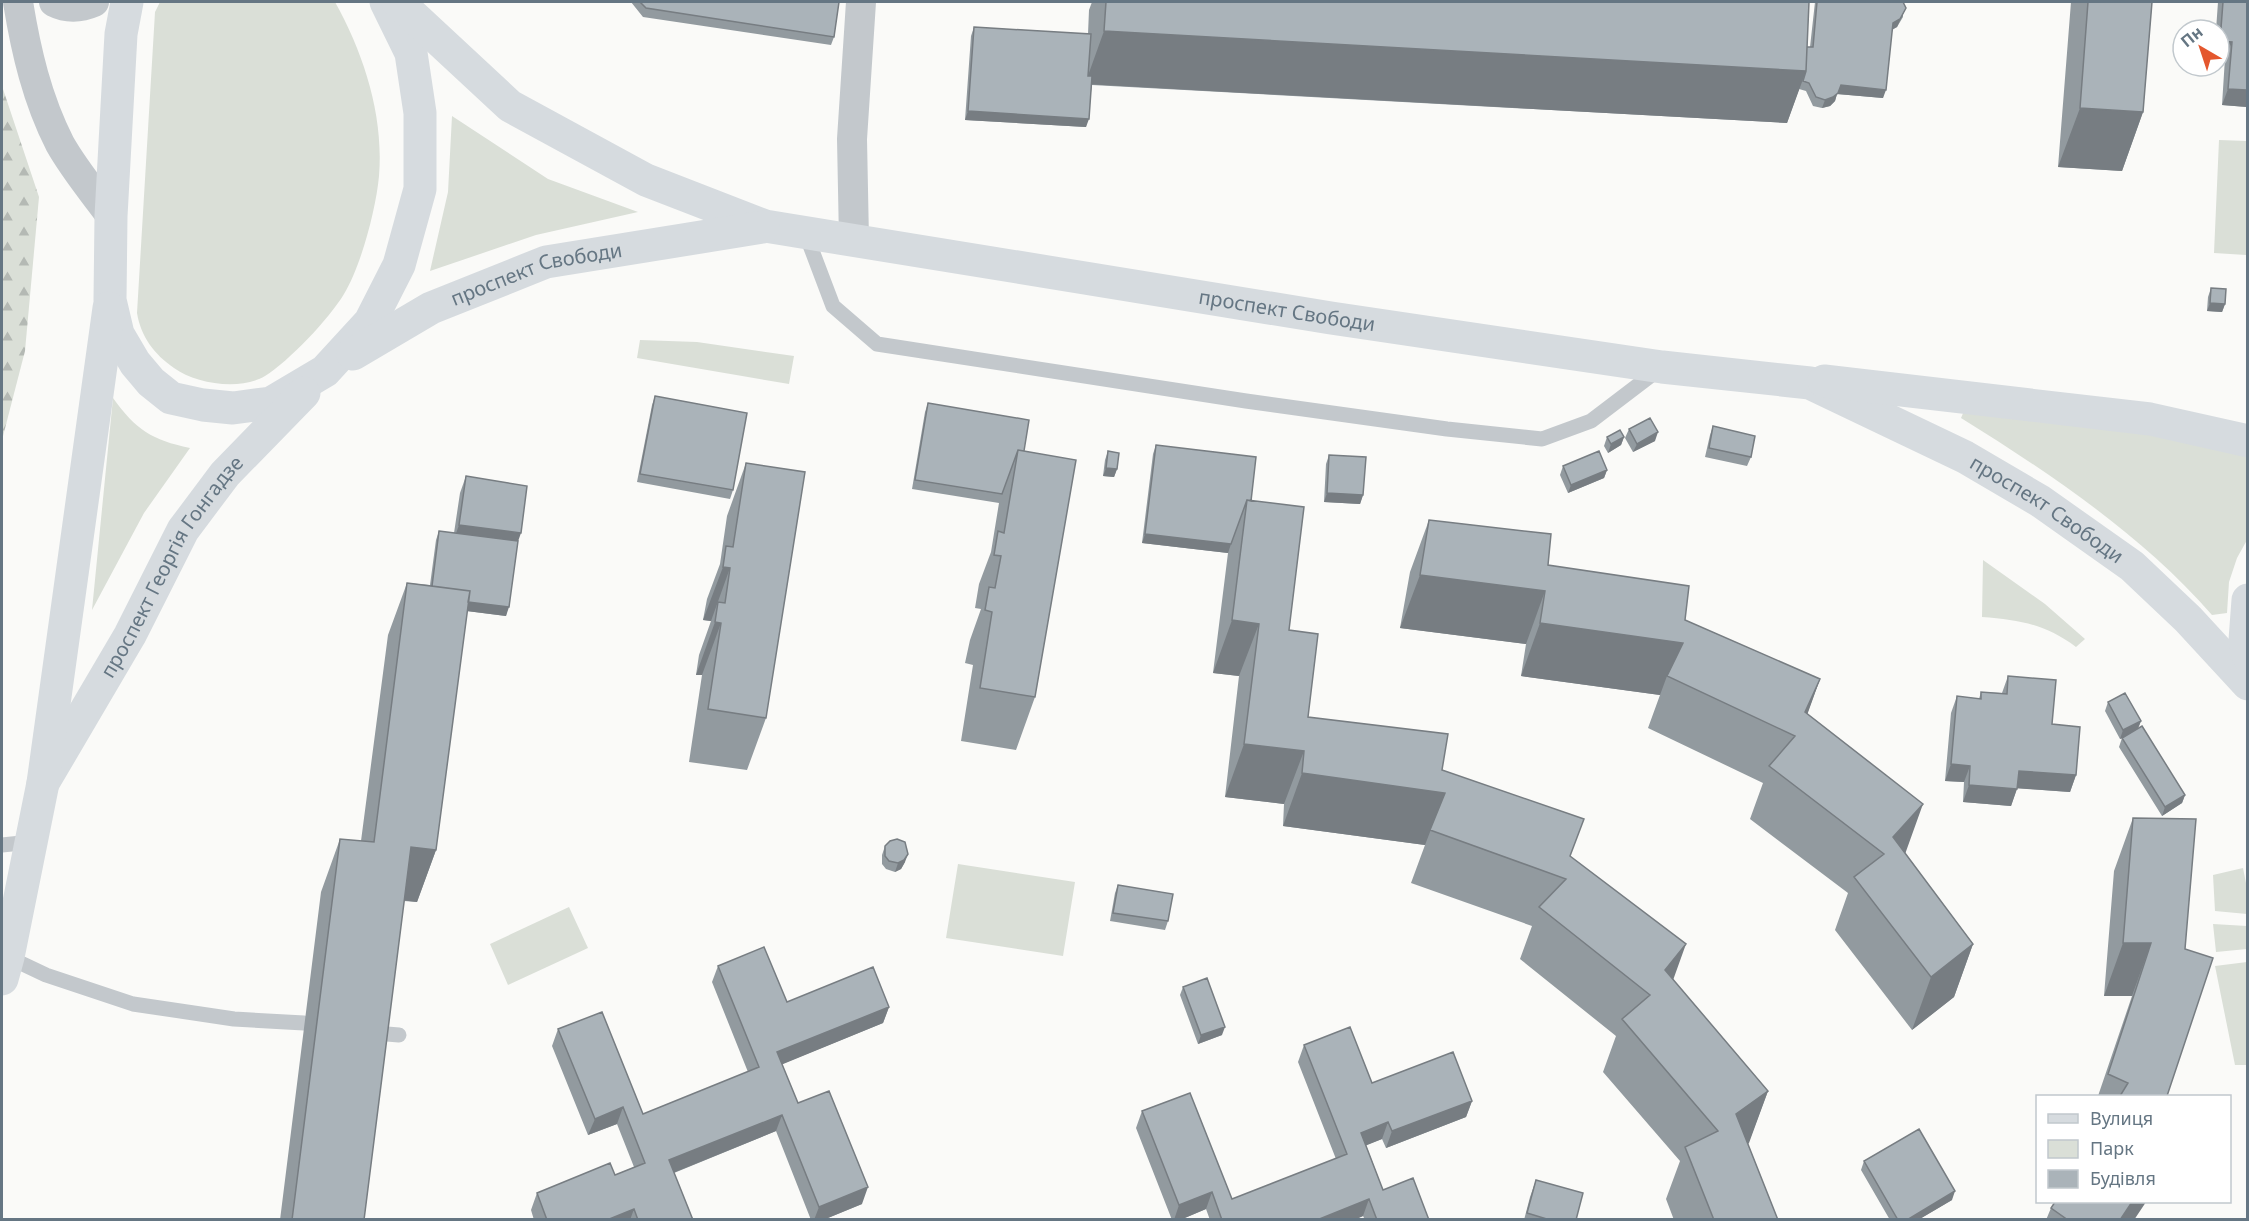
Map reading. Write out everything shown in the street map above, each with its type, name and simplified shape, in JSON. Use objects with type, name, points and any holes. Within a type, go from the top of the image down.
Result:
[{"type":"street","points":[[18,2],[25,46],[38,92],[50,122],[61,146],[111,216]]},
{"type":"street","points":[[54,2],[64,7],[83,7],[94,2]]},
{"type":"street","points":[[110,300],[111,216],[121,34],[127,2]]},
{"type":"street","points":[[325,371],[370,322],[399,266],[420,189],[420,113],[411,53],[386,2]]},
{"type":"street","name":"проспект Свободи","points":[[398,2],[510,106],[646,180],[765,226],[1319,316],[1662,366],[1810,383],[1827,380],[2150,419],[2247,441]]},
{"type":"street","points":[[854,240],[852,139],[861,2]]},
{"type":"street","name":"проспект Свободи","points":[[110,300],[118,334],[135,363],[151,382],[171,398],[203,405],[233,408],[271,403],[431,308],[546,262],[765,226]]},
{"type":"street","name":"проспект Георгія Гонгадзе","points":[[43,783],[110,300]]},
{"type":"street","name":"проспект Георгія Гонгадзе","points":[[5,968],[16,844],[43,783],[130,635],[183,530],[225,474],[325,371]]},
{"type":"street","name":"проспект Свободи","points":[[1810,383],[1965,457],[2040,501],[2132,566],[2188,619],[2247,684]]},
{"type":"street","points":[[2247,600],[2245,630],[2247,656]]},
{"type":"lane","points":[[805,232],[833,306],[877,344],[1293,408],[1447,429],[1542,439],[1591,421],[1662,366]]},
{"type":"lane","points":[[5,968],[46,975],[134,1004],[234,1019],[304,1023]]},
{"type":"lane","points":[[375,1032],[399,1035]]},
{"type":"green space","points":[[160,2],[335,2],[355,43],[370,86],[378,131],[379,176],[367,237],[356,268],[344,294],[319,327],[275,369],[255,381],[218,384],[183,374],[160,357],[145,337],[139,322],[137,313],[155,12]]},
{"type":"green space","points":[[2,86],[39,197],[25,351],[2,440]]},
{"type":"green space","points":[[452,116],[548,179],[638,212],[536,235],[430,271],[448,192]]},
{"type":"green space","points":[[2219,140],[2247,141],[2246,255],[2214,253]]},
{"type":"green space","points":[[640,340],[697,342],[794,356],[789,384],[637,358]]},
{"type":"green space","points":[[113,398],[129,418],[146,432],[165,441],[190,448],[144,513],[92,610]]},
{"type":"green space","points":[[1967,404],[2247,448],[2247,540],[2237,558],[2229,582],[2227,613],[2212,615],[2156,558],[2126,532],[2062,484],[1961,418]]},
{"type":"green space","points":[[1983,560],[2045,604],[2085,639],[2076,647],[2054,633],[2032,624],[1982,617]]},
{"type":"green space","points":[[958,864],[1075,882],[1063,956],[946,938]]},
{"type":"green space","points":[[2243,868],[2247,888],[2247,914],[2215,911],[2213,875]]},
{"type":"green space","points":[[569,907],[588,948],[508,985],[490,944]]},
{"type":"green space","points":[[2213,924],[2247,926],[2247,949],[2216,952]]},
{"type":"green space","points":[[2247,962],[2247,1065],[2235,1065],[2215,966]]},
{"type":"building","points":[[640,2],[839,2],[834,37],[646,8]]},
{"type":"building","points":[[1106,2],[1809,2],[1806,71],[1104,31]]},
{"type":"building","points":[[1817,2],[1903,2],[1906,8],[1900,19],[1893,23],[1886,90],[1841,85],[1838,93],[1825,100],[1816,97],[1809,83],[1803,81],[1806,71],[1807,47],[1813,47]]},
{"type":"building","points":[[2088,2],[2152,2],[2143,112],[2080,108]]},
{"type":"building","points":[[2223,2],[2247,2],[2247,90],[2228,89],[2229,78],[2231,78],[2231,18],[2222,18]]},
{"type":"building","points":[[974,27],[1091,34],[1088,76],[1092,76],[1089,119],[968,111]]},
{"type":"building","points":[[2211,288],[2226,289],[2225,304],[2210,303]]},
{"type":"building","points":[[655,396],[747,413],[733,490],[640,474]]},
{"type":"building","points":[[928,403],[1029,420],[1024,451],[1018,450],[1002,494],[915,480]]},
{"type":"building","points":[[1650,418],[1658,432],[1637,444],[1629,429]]},
{"type":"building","points":[[1713,426],[1755,436],[1751,457],[1709,448]]},
{"type":"building","points":[[1620,430],[1624,437],[1611,444],[1607,437]]},
{"type":"building","points":[[1156,445],[1256,457],[1251,501],[1247,500],[1231,544],[1145,534]]},
{"type":"building","points":[[1018,450],[1076,460],[1035,697],[980,688],[992,612],[985,610],[989,587],[995,588],[1001,556],[994,555],[998,531],[1004,533]]},
{"type":"building","points":[[1108,451],[1119,453],[1117,469],[1106,468]]},
{"type":"building","points":[[1599,451],[1607,470],[1571,485],[1563,466]]},
{"type":"building","points":[[1329,455],[1366,457],[1363,495],[1327,493]]},
{"type":"building","points":[[746,463],[805,472],[766,718],[708,709],[721,623],[715,622],[718,602],[725,603],[730,568],[723,567],[726,546],[733,547]]},
{"type":"building","points":[[466,476],[527,486],[521,533],[459,525]]},
{"type":"building","points":[[1247,500],[1304,507],[1289,630],[1318,634],[1308,717],[1448,734],[1442,770],[1584,819],[1570,856],[1686,944],[1665,970],[1768,1091],[1736,1114],[1778,1220],[1714,1220],[1685,1147],[1718,1131],[1622,1019],[1650,995],[1539,907],[1566,879],[1430,830],[1445,793],[1302,773],[1304,751],[1244,744],[1259,624],[1232,620]]},
{"type":"building","points":[[1429,520],[1551,534],[1548,565],[1689,586],[1685,620],[1820,679],[1805,712],[1923,804],[1893,837],[1973,944],[1931,977],[1854,877],[1884,854],[1769,766],[1795,736],[1667,676],[1683,643],[1540,623],[1545,591],[1420,575]]},
{"type":"building","points":[[439,531],[518,541],[509,607],[468,602],[470,591],[432,586]]},
{"type":"building","points":[[407,583],[470,591],[436,850],[411,847],[364,1220],[292,1220],[340,839],[374,842]]},
{"type":"building","points":[[2008,676],[2056,680],[2052,724],[2080,727],[2076,775],[2019,771],[2017,789],[1969,785],[1970,766],[1951,764],[1957,696],[1981,699],[1981,692],[2007,694]]},
{"type":"building","points":[[2125,693],[2141,721],[2123,730],[2108,702]]},
{"type":"building","points":[[2142,726],[2185,795],[2165,807],[2122,738]]},
{"type":"building","points":[[2133,818],[2196,819],[2185,949],[2213,958],[2167,1095],[2121,1095],[2128,1083],[2108,1074],[2151,943],[2123,943]]},
{"type":"building","points":[[897,839],[905,842],[908,854],[898,863],[889,861],[885,856],[885,846]]},
{"type":"building","points":[[1118,885],[1173,894],[1168,921],[1113,913]]},
{"type":"building","points":[[764,947],[787,1002],[873,967],[889,1007],[777,1052],[798,1103],[829,1091],[868,1187],[819,1207],[782,1115],[669,1160],[693,1220],[638,1220],[634,1209],[607,1220],[547,1220],[537,1193],[610,1163],[615,1175],[645,1163],[623,1107],[595,1119],[558,1029],[602,1012],[643,1114],[759,1067],[718,966]]},
{"type":"building","points":[[1207,978],[1225,1027],[1201,1035],[1183,987]]},
{"type":"building","points":[[1350,1027],[1372,1083],[1453,1052],[1472,1101],[1392,1131],[1388,1122],[1361,1133],[1383,1190],[1413,1178],[1429,1220],[1377,1220],[1369,1199],[1317,1220],[1222,1220],[1212,1192],[1179,1205],[1142,1111],[1190,1093],[1232,1199],[1347,1154],[1304,1045]]},
{"type":"building","points":[[1919,1129],[1955,1191],[1907,1220],[1898,1220],[1864,1161]]},
{"type":"building","points":[[1536,1180],[1583,1193],[1576,1220],[1550,1220],[1527,1213]]},
{"type":"building","points":[[2054,1203],[2131,1203],[2120,1220],[2068,1220],[2051,1208]]}]
